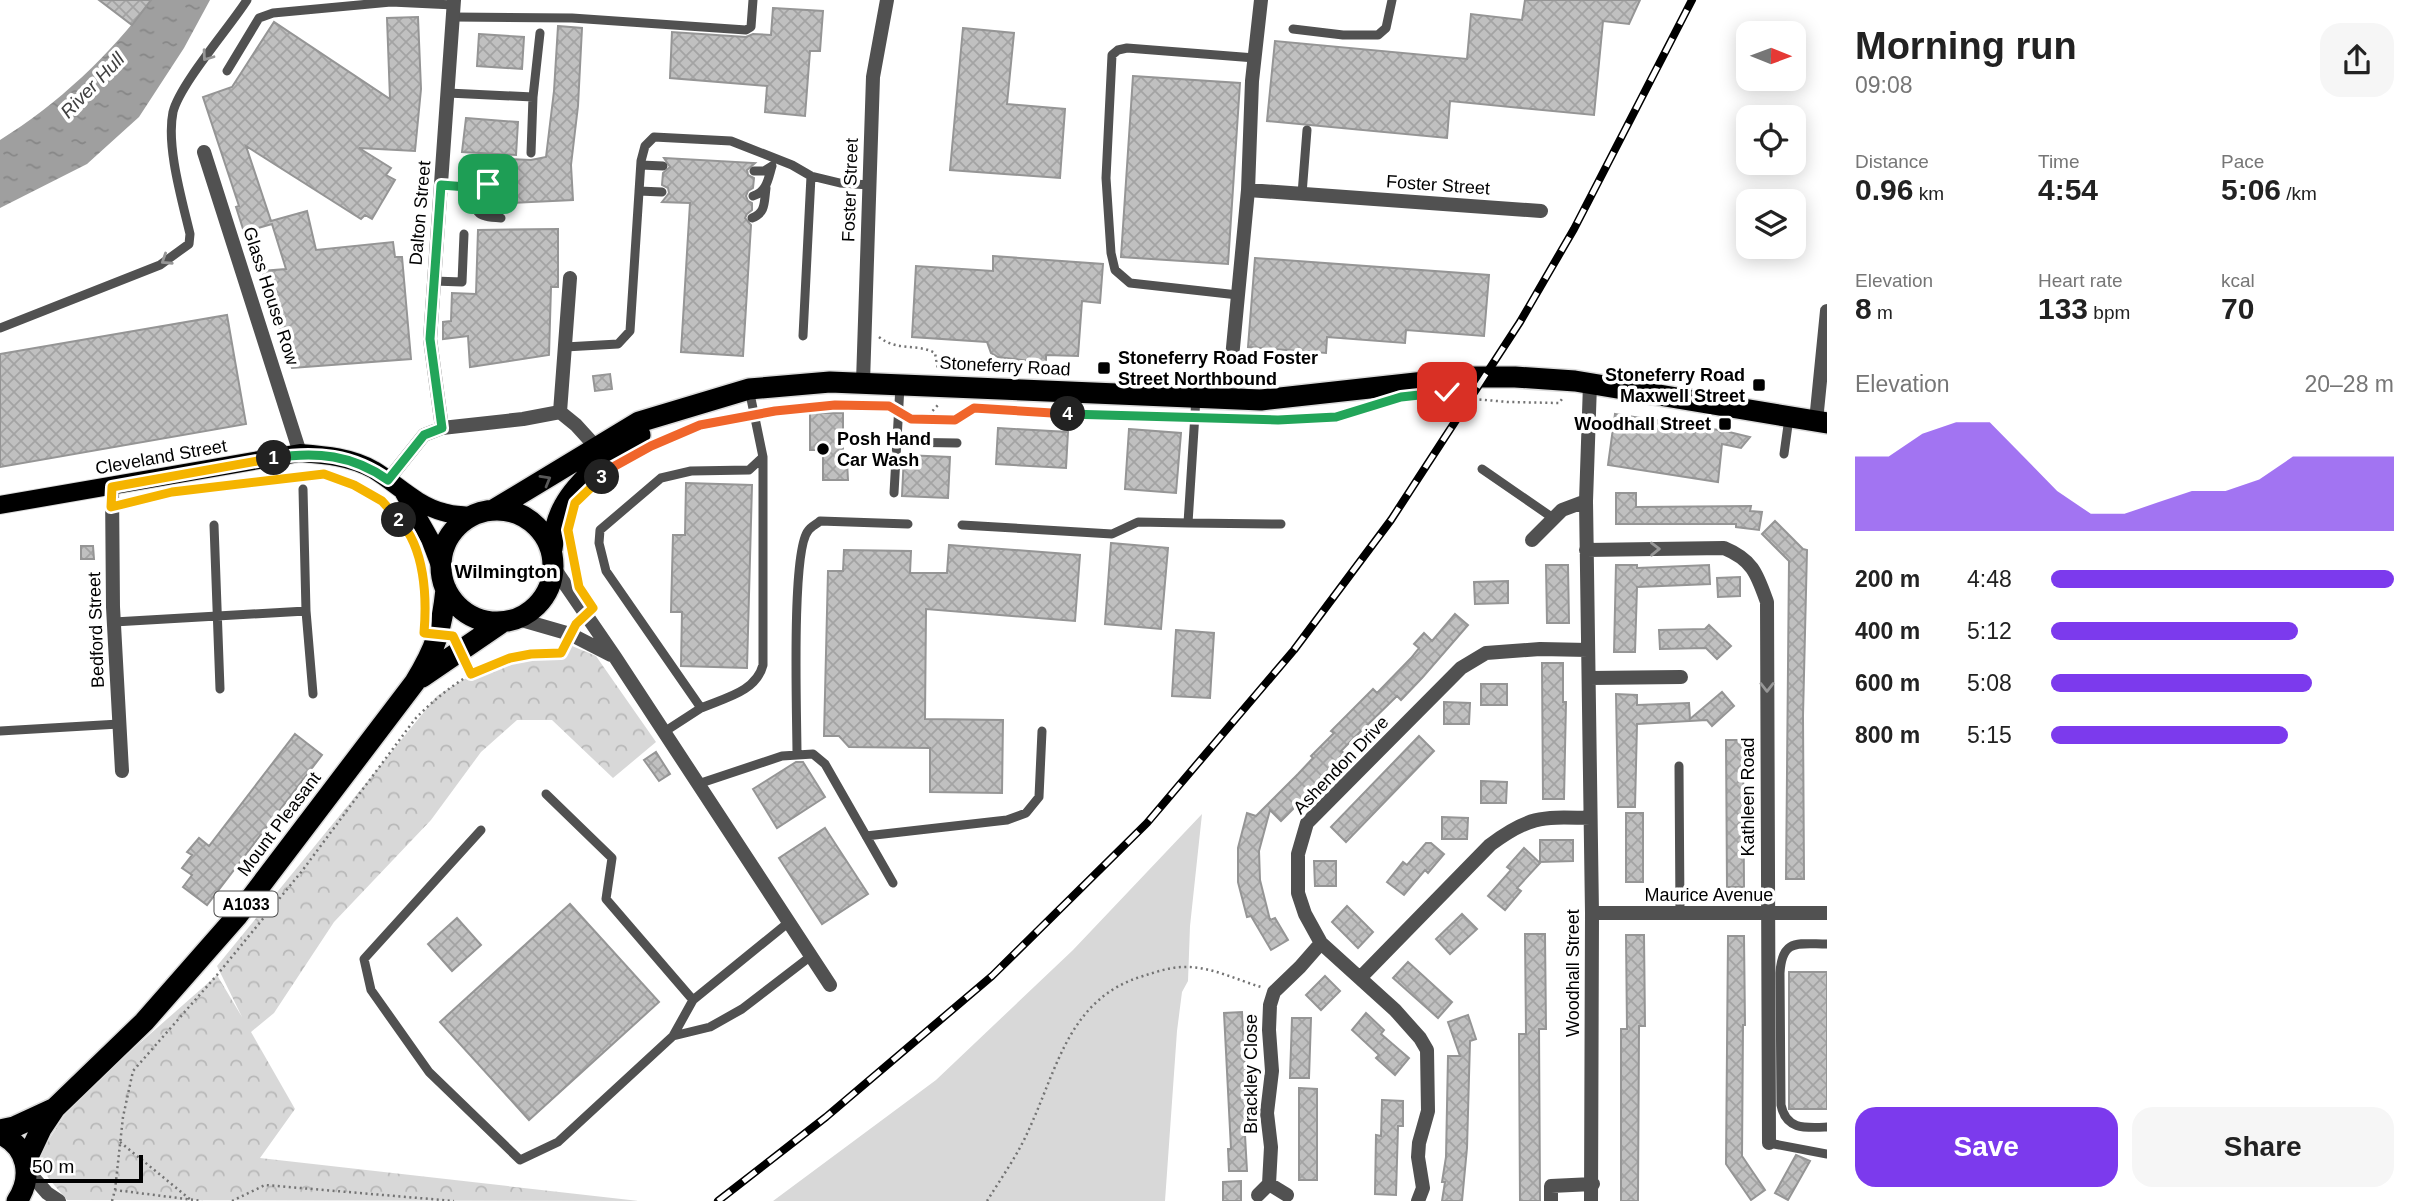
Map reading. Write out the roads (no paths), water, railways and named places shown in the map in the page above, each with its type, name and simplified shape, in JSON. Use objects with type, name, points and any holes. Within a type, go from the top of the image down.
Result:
[{"type":"highway","name":"Stoneferry Road","points":[[495,509],[639,422],[749,389],[830,382],[939,385],[1195,408],[1470,377],[1515,377],[1583,383],[1821,422]]},
{"type":"highway","name":"Stoneferry Road","points":[[559,553],[555,525],[564,505],[581,483],[629,442],[683,408]]},
{"type":"highway","points":[[495,509],[514,511],[530,519],[559,553],[544,599],[532,611],[510,621],[484,621],[468,614],[455,603],[443,579],[442,553],[448,538],[470,516],[495,509]]},
{"type":"highway","name":"A1033","points":[[415,682],[431,656],[439,635],[443,579]]},
{"type":"highway","name":"A1033","points":[[415,682],[510,621]]},
{"type":"highway","name":"Mount Pleasant","points":[[55,1108],[144,1022],[238,915],[415,682]]},
{"type":"highway","name":"A1033","points":[[26,1165],[13,1142],[0,1132],[55,1108]]},
{"type":"highway","name":"A1033","points":[[17,1201],[26,1182],[26,1165],[33,1144],[55,1108]]},
{"type":"main road","name":"Cleveland Street","points":[[0,505],[300,453],[355,461],[373,469],[403,492],[444,513],[470,516]]},
{"type":"main road","name":"Cleveland Street","points":[[403,492],[430,539],[443,579]]},
{"type":"street","name":"Foster Street","points":[[863,382],[873,77],[887,0]]},
{"type":"street","points":[[1232,358],[1248,190],[1261,0]]},
{"type":"street","name":"Dalton Street","points":[[442,428],[430,339],[454,7]]},
{"type":"street","name":"Glass House Row","points":[[204,152],[300,453]]},
{"type":"street","name":"Foster Street","points":[[1248,190],[1541,211]]},
{"type":"street","points":[[560,412],[570,278]]},
{"type":"street","points":[[1821,422],[1827,311]]},
{"type":"street","name":"Woodhall Street","points":[[1583,383],[1592,913],[1591,1201]]},
{"type":"street","points":[[388,480],[424,435],[442,428],[560,412],[596,447]]},
{"type":"street","name":"Bedford Street","points":[[112,487],[114,622],[122,771]]},
{"type":"street","points":[[1532,540],[1562,510],[1586,501]]},
{"type":"street","name":"Kathleen Road","points":[[1586,550],[1724,548],[1736,553],[1756,570],[1767,602],[1769,1143]]},
{"type":"street","points":[[559,553],[615,657],[830,985]]},
{"type":"street","points":[[510,621],[570,635],[615,657]]},
{"type":"street","name":"Ashendon Drive","points":[[1418,1201],[1423,1188],[1418,1157],[1419,1143],[1428,1111],[1427,1050],[1420,1038],[1361,977],[1321,943],[1305,914],[1298,893],[1298,855],[1307,823],[1461,668],[1486,653],[1588,649]]},
{"type":"street","points":[[1589,678],[1681,677]]},
{"type":"street","points":[[1361,977],[1490,845],[1513,828],[1542,817],[1590,818]]},
{"type":"street","name":"Maurice Avenue","points":[[1592,913],[1827,914]]},
{"type":"street","name":"Brackley Close","points":[[1269,1184],[1271,1147],[1267,1113],[1272,1071],[1270,1005],[1274,992],[1321,943]]},
{"type":"street","points":[[26,1165],[47,1193],[59,1201]]},
{"type":"street","points":[[1258,1195],[1269,1184],[1287,1195]]},
{"type":"street","points":[[1551,1201],[1551,1186],[1593,1184]]},
{"type":"lane","points":[[0,328],[160,265],[189,244],[190,234],[173,151],[173,112],[184,89],[247,0]]},
{"type":"lane","points":[[227,71],[259,18],[273,13],[391,2],[746,30],[751,27],[753,0]]},
{"type":"lane","points":[[1293,29],[1378,35],[1386,28],[1392,0]]},
{"type":"lane","points":[[531,153],[533,97],[540,33]]},
{"type":"lane","points":[[1238,295],[1130,283],[1115,270],[1111,253],[1106,178],[1112,55],[1127,48],[1255,58]]},
{"type":"lane","points":[[448,93],[533,97]]},
{"type":"lane","points":[[1303,194],[1307,130]]},
{"type":"lane","points":[[565,347],[618,344],[630,331],[641,165],[645,146],[654,137],[731,141],[774,163],[811,176],[840,183],[869,184]]},
{"type":"lane","points":[[754,171],[764,171],[774,163]]},
{"type":"lane","points":[[751,218],[763,211],[766,187],[774,163]]},
{"type":"lane","points":[[641,165],[663,166]]},
{"type":"lane","points":[[441,185],[480,188],[503,175]]},
{"type":"lane","points":[[803,337],[811,176]]},
{"type":"lane","points":[[753,196],[761,194],[766,187]]},
{"type":"lane","points":[[474,188],[474,206],[477,212],[486,218],[501,218]]},
{"type":"lane","points":[[639,191],[662,192]]},
{"type":"lane","points":[[433,281],[462,282],[464,234]]},
{"type":"lane","points":[[894,493],[900,383]]},
{"type":"lane","points":[[664,732],[701,708],[746,689],[756,682],[763,665],[763,457],[749,389]]},
{"type":"lane","points":[[1188,523],[1195,408]]},
{"type":"lane","points":[[1784,454],[1790,417]]},
{"type":"lane","points":[[897,442],[957,443]]},
{"type":"lane","points":[[701,708],[606,571],[599,543],[600,530],[661,478],[691,471],[749,470],[763,457]]},
{"type":"lane","points":[[1482,469],[1553,518]]},
{"type":"lane","points":[[303,489],[306,611],[313,694]]},
{"type":"lane","points":[[797,755],[796,643],[799,574],[806,531],[820,521],[908,524]]},
{"type":"lane","points":[[962,525],[1112,534],[1138,522],[1281,524]]},
{"type":"lane","points":[[214,525],[220,689]]},
{"type":"lane","points":[[114,622],[306,611]]},
{"type":"lane","points":[[0,731],[119,724]]},
{"type":"lane","points":[[866,836],[1007,820],[1026,813],[1039,797],[1042,731]]},
{"type":"lane","points":[[698,783],[782,757],[813,754],[825,764],[893,883]]},
{"type":"lane","points":[[1679,766],[1680,914]]},
{"type":"lane","points":[[546,794],[612,858],[606,899],[693,1000]]},
{"type":"lane","points":[[481,830],[364,959],[371,990],[429,1072],[520,1160],[558,1142],[673,1035],[693,1000],[789,922]]},
{"type":"lane","points":[[1827,944],[1789,946],[1781,959],[1780,986],[1783,1114],[1787,1121],[1795,1125],[1827,1128]]},
{"type":"lane","points":[[673,1035],[710,1027],[742,1009],[811,956]]},
{"type":"lane","name":"Kathleen Road","points":[[1769,1143],[1827,1154]]},
{"type":"water","name":"River Hull","points":[[151,0],[210,0],[184,48],[139,117],[87,164],[0,208],[0,140],[42,111],[82,77],[118,40]]},
{"type":"railway","points":[[718,1201],[826,1117],[992,976],[1147,823],[1294,650],[1391,520],[1520,322],[1574,229],[1692,0]]},
{"type":"place","name":"Stoneferry Road Foster Street Northbound","points":[[1104,368]]},
{"type":"place","name":"Stoneferry Road Maxwell Street","points":[[1759,385]]},
{"type":"place","name":"Woodhall Street","points":[[1725,424]]},
{"type":"place","name":"Posh Hand Car Wash","points":[[823,449]]},
{"type":"district","name":"Wilmington","points":[[506,571]]}]
